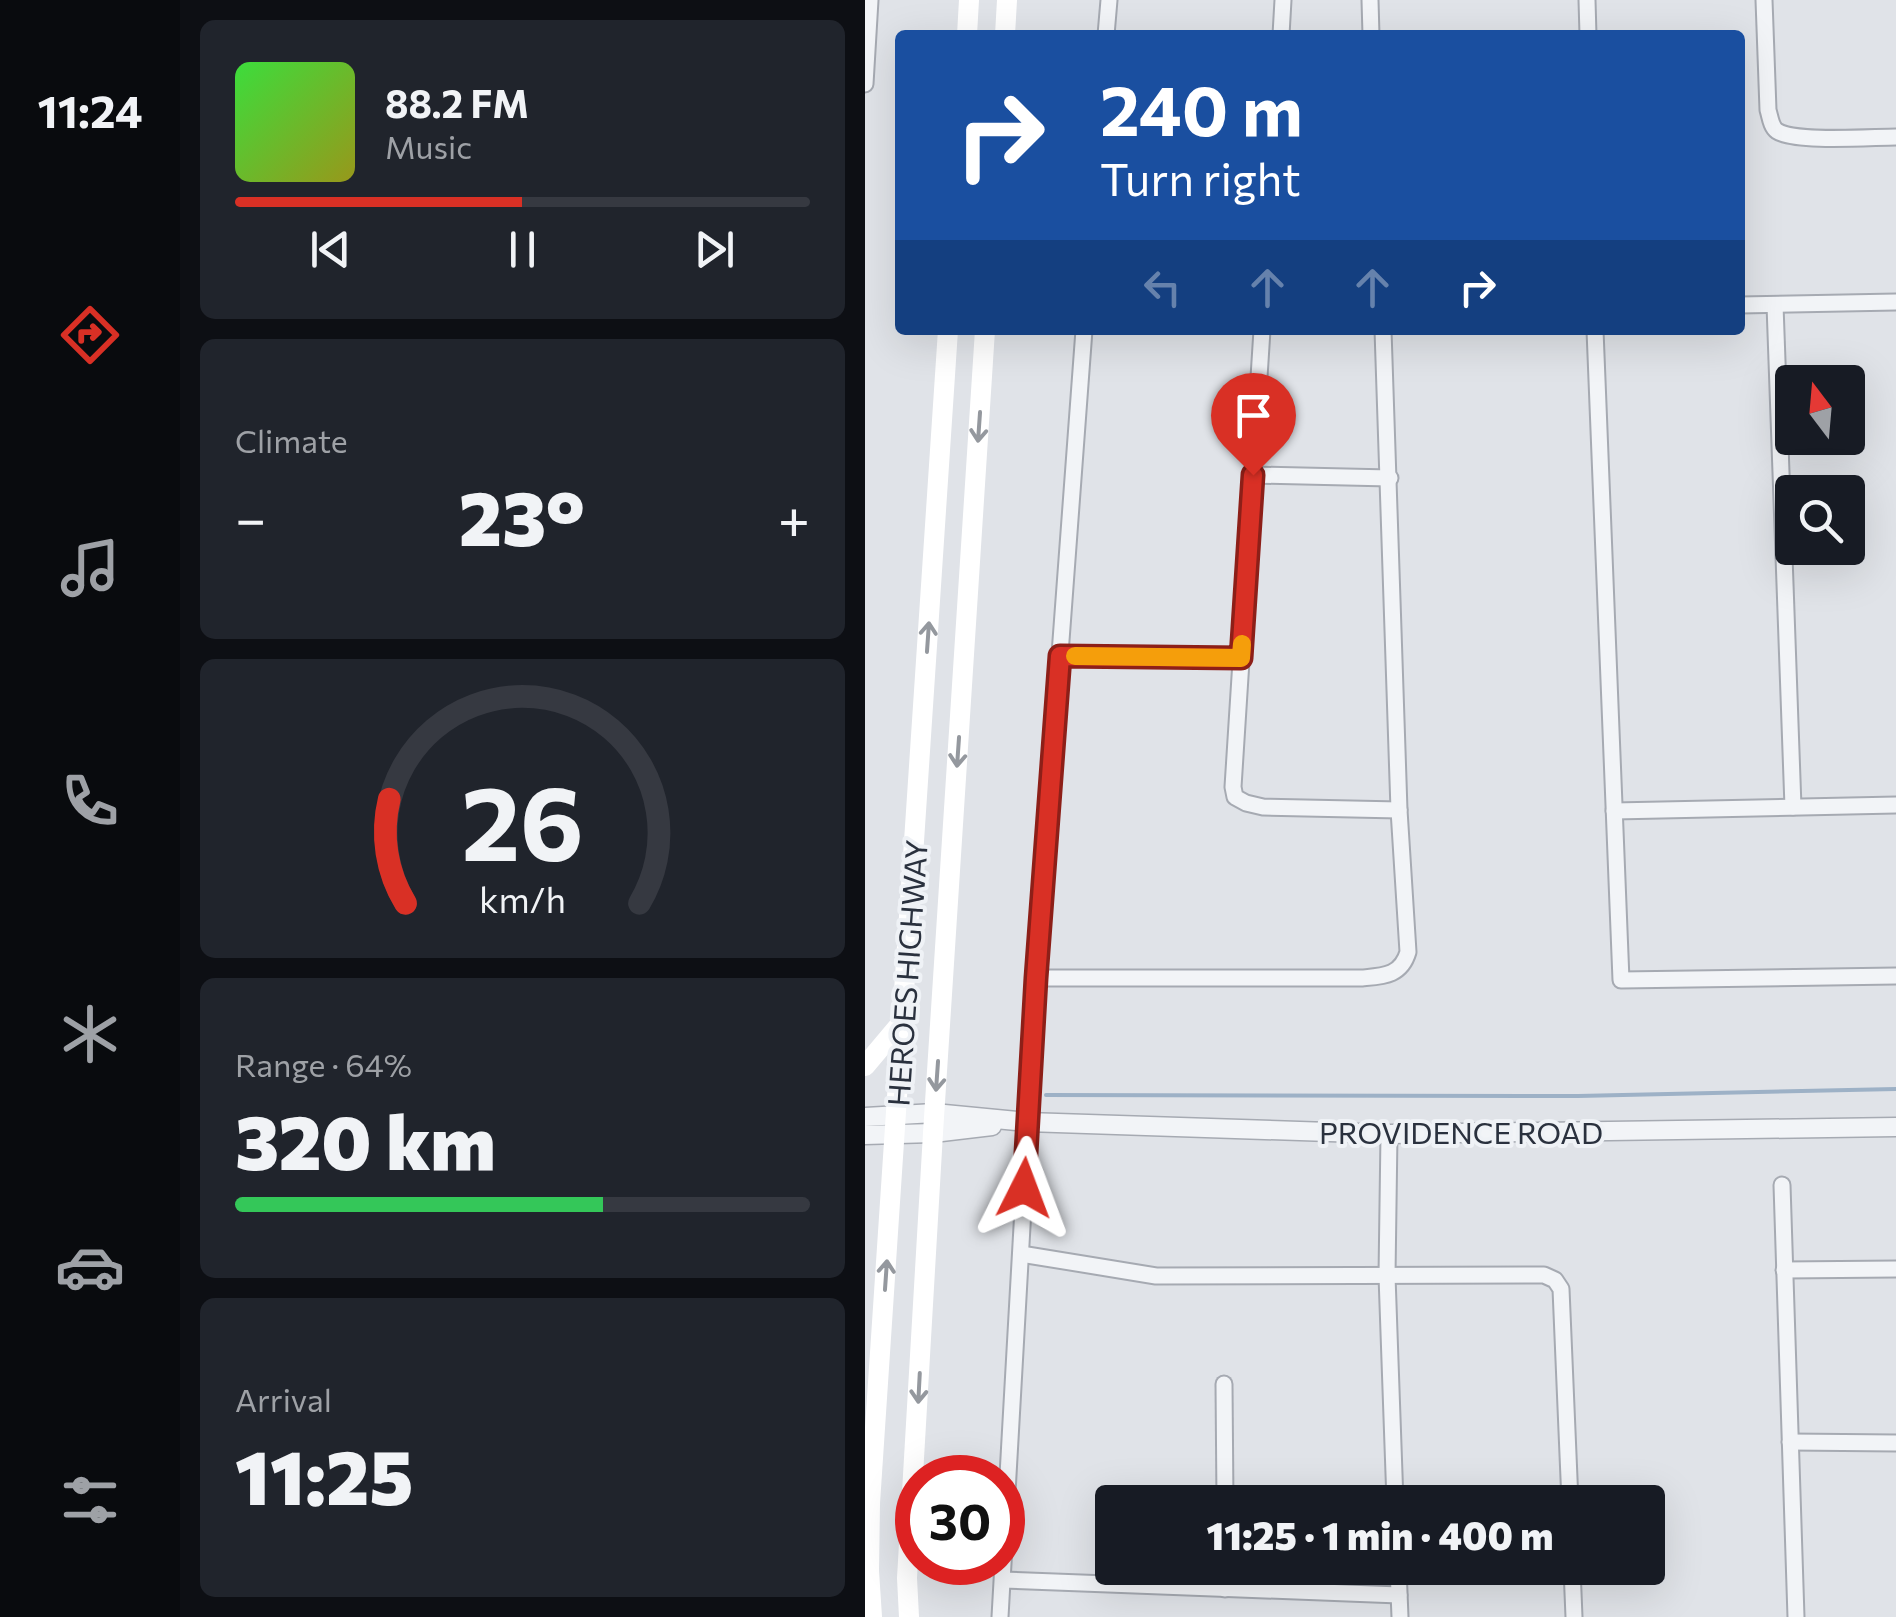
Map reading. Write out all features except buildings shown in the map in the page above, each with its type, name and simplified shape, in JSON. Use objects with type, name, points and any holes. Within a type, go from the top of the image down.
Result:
[{"type":"main road","points":[[967,30],[969,0]]},
{"type":"main road","points":[[1005,30],[1007,0]]},
{"type":"main road","name":"HEROES HIGHWAY","points":[[872,1617],[870,1503],[948,335]]},
{"type":"main road","name":"HEROES HIGHWAY","points":[[909,1617],[907,1578],[985,335]]},
{"type":"main road","points":[[865,1066],[903,1021]]},
{"type":"street","points":[[865,84],[871,0]]},
{"type":"street","points":[[1106,30],[1109,0]]},
{"type":"street","points":[[1281,30],[1283,0]]},
{"type":"street","points":[[1370,0],[1371,30]]},
{"type":"street","points":[[1587,0],[1588,30]]},
{"type":"street","points":[[1764,0],[1768,110],[1777,131],[1801,138],[1896,136]]},
{"type":"street","points":[[1745,305],[1896,302]]},
{"type":"street","points":[[1775,305],[1793,807]]},
{"type":"street","points":[[1010,1455],[1036,978],[1084,335]]},
{"type":"street","points":[[1262,335],[1235,798],[1263,807],[1399,810]]},
{"type":"street","points":[[1036,978],[1362,978],[1389,976],[1405,961],[1383,335]]},
{"type":"street","points":[[1595,335],[1621,980],[1896,976]]},
{"type":"street","points":[[1253,475],[1389,478]]},
{"type":"street","points":[[1060,656],[1241,658]]},
{"type":"street","points":[[1614,811],[1896,804]]},
{"type":"street","name":"PROVIDENCE ROAD","points":[[865,1117],[895,1134]]},
{"type":"street","name":"PROVIDENCE ROAD","points":[[865,1134],[895,1134],[934,1123],[1027,1122],[1389,1134],[1896,1127]]},
{"type":"street","points":[[1389,1134],[1387,1276],[1394,1485]]},
{"type":"street","points":[[1781,1186],[1796,1617]]},
{"type":"street","points":[[1021,1254],[1157,1276],[1543,1275],[1555,1280],[1561,1289],[1568,1485]]},
{"type":"street","points":[[1783,1270],[1896,1270]]},
{"type":"street","points":[[1224,1384],[1225,1485]]},
{"type":"street","points":[[1790,1442],[1896,1443]]},
{"type":"street","points":[[1025,1581],[1399,1596]]},
{"type":"street","points":[[1000,1617],[1003,1585]]},
{"type":"street","points":[[1399,1585],[1400,1617]]},
{"type":"street","points":[[1573,1585],[1574,1617]]},
{"type":"waterway","points":[[1046,1095],[1578,1096],[1896,1089]]},
{"type":"slow traffic","points":[[1075,656],[1241,658],[1242,644]]},
{"type":"route","points":[[1024,1188],[1060,656],[1241,658],[1253,475]]}]
